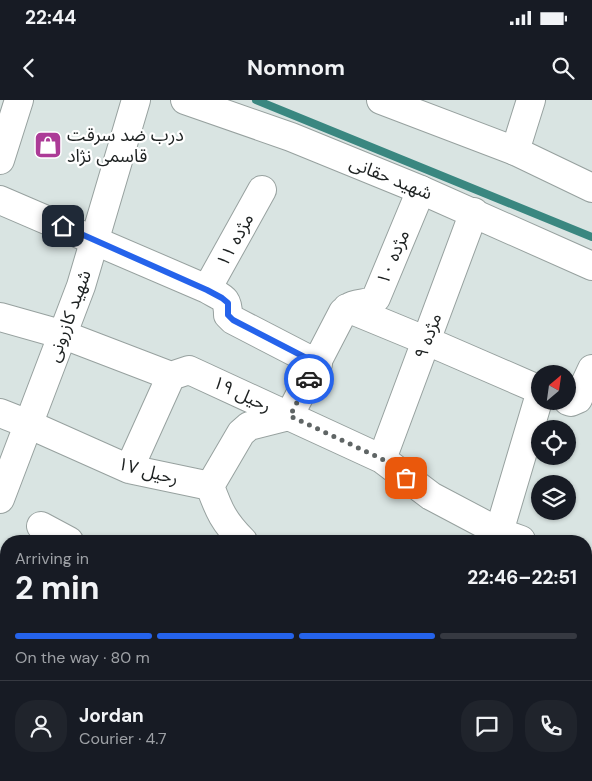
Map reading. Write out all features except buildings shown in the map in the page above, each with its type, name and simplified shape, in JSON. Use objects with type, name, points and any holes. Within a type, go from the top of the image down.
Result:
[{"type":"street","points":[[0,160],[19,100]]},
{"type":"street","name":"شهید کازرونی","points":[[0,498],[81,286],[136,100]]},
{"type":"street","name":"شهید حقانی","points":[[186,100],[291,137],[421,190],[592,266]]},
{"type":"street","points":[[381,100],[514,151],[592,188]]},
{"type":"street","points":[[514,151],[531,100]]},
{"type":"street","name":"مژده ۱۱","points":[[207,290],[262,190]]},
{"type":"street","name":"مژده ۱۰","points":[[347,308],[351,305],[372,301],[376,298],[421,190]]},
{"type":"street","points":[[0,200],[207,290],[226,300],[228,303],[228,315],[233,320],[318,364]]},
{"type":"street","name":"مژده ۹","points":[[382,459],[474,212]]},
{"type":"street","points":[[237,535],[227,526],[218,509],[210,486],[240,433],[249,426],[290,416],[343,312],[347,308],[427,340],[531,386]]},
{"type":"street","name":"رحیل ۱۹","points":[[0,317],[64,334],[171,376],[189,370],[382,459],[431,496],[508,535]]},
{"type":"street","points":[[576,400],[592,369]]},
{"type":"street","points":[[129,469],[171,376]]},
{"type":"street","points":[[510,535],[537,410]]},
{"type":"street","name":"رحیل ۱۷","points":[[0,413],[129,469],[210,486]]},
{"type":"street","points":[[41,526],[57,535]]},
{"type":"waterway","points":[[256,100],[592,237]]},
{"type":"way so far","points":[[309,379],[290,416],[382,459],[406,478]]},
{"type":"place","name":"درب ضد سرقت قاسمی نژاد","points":[[48,145]]},
{"type":"route","points":[[63,226],[226,300],[228,303],[228,315],[233,320],[318,364],[309,379]]}]
